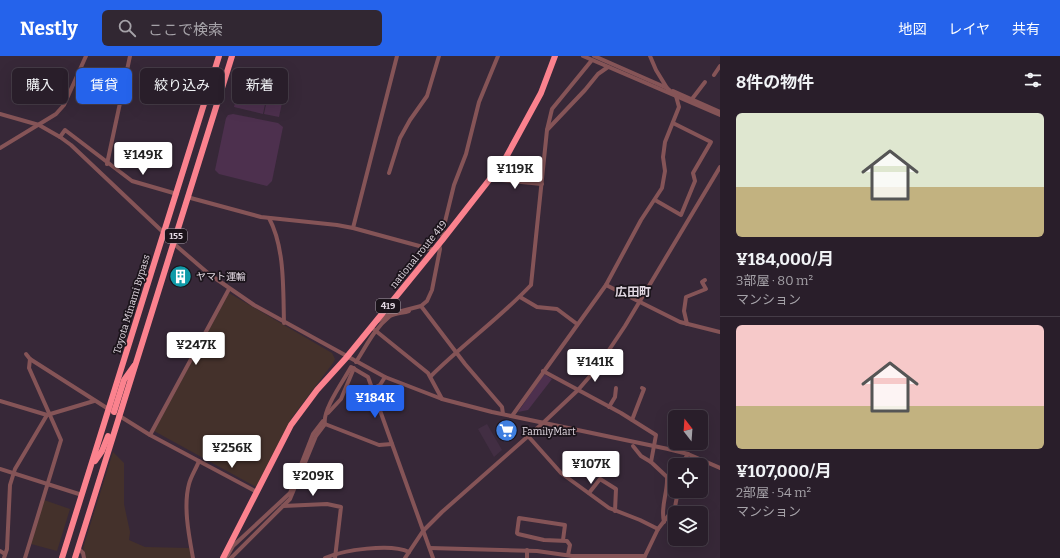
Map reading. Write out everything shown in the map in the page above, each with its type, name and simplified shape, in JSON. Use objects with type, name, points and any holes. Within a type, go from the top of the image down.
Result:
[{"type":"highway","name":"Toyota Minami Bypass","points":[[75,558],[164,233],[219,56]]},
{"type":"highway","name":"Toyota Minami Bypass","points":[[62,558],[92,466],[136,364],[232,56]]},
{"type":"highway","name":"national route 419","points":[[223,558],[291,425],[317,390],[373,328],[376,321],[491,179],[513,146],[541,93],[555,56]]},
{"type":"highway","points":[[71,558],[80,542]]},
{"type":"street","points":[[0,148],[17,136],[39,125],[56,114],[64,105],[86,56]]},
{"type":"street","points":[[107,164],[130,56]]},
{"type":"street","points":[[353,228],[397,56]]},
{"type":"street","points":[[389,173],[400,138],[410,120],[427,96],[439,56]]},
{"type":"street","points":[[356,362],[373,328],[391,316],[422,307],[427,301],[432,290],[442,234],[454,185],[466,154],[479,102],[498,56]]},
{"type":"street","points":[[583,56],[595,57],[720,112]]},
{"type":"street","points":[[512,416],[606,285],[641,220],[662,188],[665,171],[663,150],[678,110],[676,96],[667,88],[656,70],[650,56]]},
{"type":"street","points":[[595,57],[608,67],[720,115]]},
{"type":"street","points":[[431,376],[455,352],[532,285],[547,130],[552,109],[595,57]]},
{"type":"street","points":[[714,75],[720,66]]},
{"type":"street","points":[[547,130],[586,90],[598,74],[608,67]]},
{"type":"street","points":[[692,99],[705,82]]},
{"type":"street","points":[[0,114],[39,125],[60,136],[173,243],[229,289],[284,323],[346,358],[385,377],[442,399],[543,423],[688,454],[720,468]]},
{"type":"street","points":[[655,200],[681,215],[696,181],[693,173],[711,142],[673,123]]},
{"type":"street","points":[[60,136],[65,130],[107,164],[132,181],[177,194]]},
{"type":"street","points":[[405,558],[423,531],[442,512],[543,423],[578,390],[601,363],[720,167]]},
{"type":"street","points":[[491,179],[542,184]]},
{"type":"street","points":[[187,197],[269,218],[353,228],[434,250]]},
{"type":"street","points":[[269,218],[273,227],[282,263],[284,323]]},
{"type":"street","points":[[687,324],[684,311],[686,297],[706,289],[702,282],[705,280]]},
{"type":"street","points":[[606,285],[687,324],[720,332]]},
{"type":"street","points":[[150,435],[229,289]]},
{"type":"street","points":[[520,297],[537,307],[555,308],[577,324]]},
{"type":"street","points":[[376,321],[390,314],[422,307]]},
{"type":"street","points":[[422,307],[455,352],[502,406],[503,414]]},
{"type":"street","points":[[373,328],[431,376],[442,399]]},
{"type":"street","points":[[26,354],[30,359],[94,401],[150,435],[257,492]]},
{"type":"street","points":[[25,558],[61,440],[48,415],[29,368],[30,359]]},
{"type":"street","points":[[231,558],[284,506],[293,493],[316,436],[325,421],[330,405],[351,367],[367,375],[433,558]]},
{"type":"street","points":[[543,372],[632,420],[656,435],[651,462]]},
{"type":"street","points":[[372,389],[380,385],[385,377]]},
{"type":"street","points":[[608,407],[615,397],[616,388]]},
{"type":"street","points":[[632,420],[644,389],[642,388]]},
{"type":"street","points":[[0,401],[48,415],[94,401]]},
{"type":"street","points":[[5,556],[10,485],[14,473],[48,415]]},
{"type":"street","points":[[325,421],[379,445],[392,444]]},
{"type":"street","points":[[226,558],[233,546],[290,493],[313,434],[325,421]]},
{"type":"street","points":[[528,436],[561,473],[615,511],[640,520],[658,529]]},
{"type":"street","points":[[633,446],[640,456],[651,462],[666,477],[666,492],[662,512],[664,522]]},
{"type":"street","points":[[685,458],[688,454]]},
{"type":"street","points":[[193,558],[187,498],[189,483],[199,461]]},
{"type":"street","points":[[0,469],[82,495]]},
{"type":"street","points":[[589,493],[600,479],[616,489],[615,511]]},
{"type":"street","points":[[430,548],[527,550],[550,556],[645,557],[658,529],[675,507],[677,498]]},
{"type":"street","points":[[284,506],[327,504],[341,507],[336,556]]},
{"type":"street","points":[[563,540],[565,525],[519,518],[518,534],[544,540],[563,540],[568,542],[570,545],[570,556]]},
{"type":"street","points":[[78,548],[83,552],[84,558]]},
{"type":"street","points":[[324,558],[336,556],[344,551],[399,548],[409,552]]},
{"type":"street","points":[[527,550],[527,558]]},
{"type":"street","points":[[0,551],[5,556]]},
{"type":"shaded area","points":[[235,104],[265,104],[263,114],[234,107]]},
{"type":"shaded area","points":[[266,104],[282,104],[279,117],[264,114]]},
{"type":"shaded area","points":[[233,114],[278,123],[283,127],[272,181],[267,186],[219,174],[215,170],[226,118],[228,115]]},
{"type":"shaded area","points":[[229,293],[332,353],[335,359],[291,419],[256,487],[154,431]]},
{"type":"shaded area","points":[[544,374],[552,379],[528,410],[518,412]]},
{"type":"shaded area","points":[[487,424],[502,450],[494,457],[478,429]]},
{"type":"shaded area","points":[[113,452],[124,463],[124,504],[130,532],[129,540],[145,547],[189,548],[192,558],[86,558],[83,548]]},
{"type":"shaded area","points":[[44,500],[70,509],[57,551],[31,544]]},
{"type":"place","name":"ヤマト運輸","points":[[181,276]]},
{"type":"place","name":"FamilyMart","points":[[506,431]]},
{"type":"district","name":"広田町","points":[[633,292]]}]
